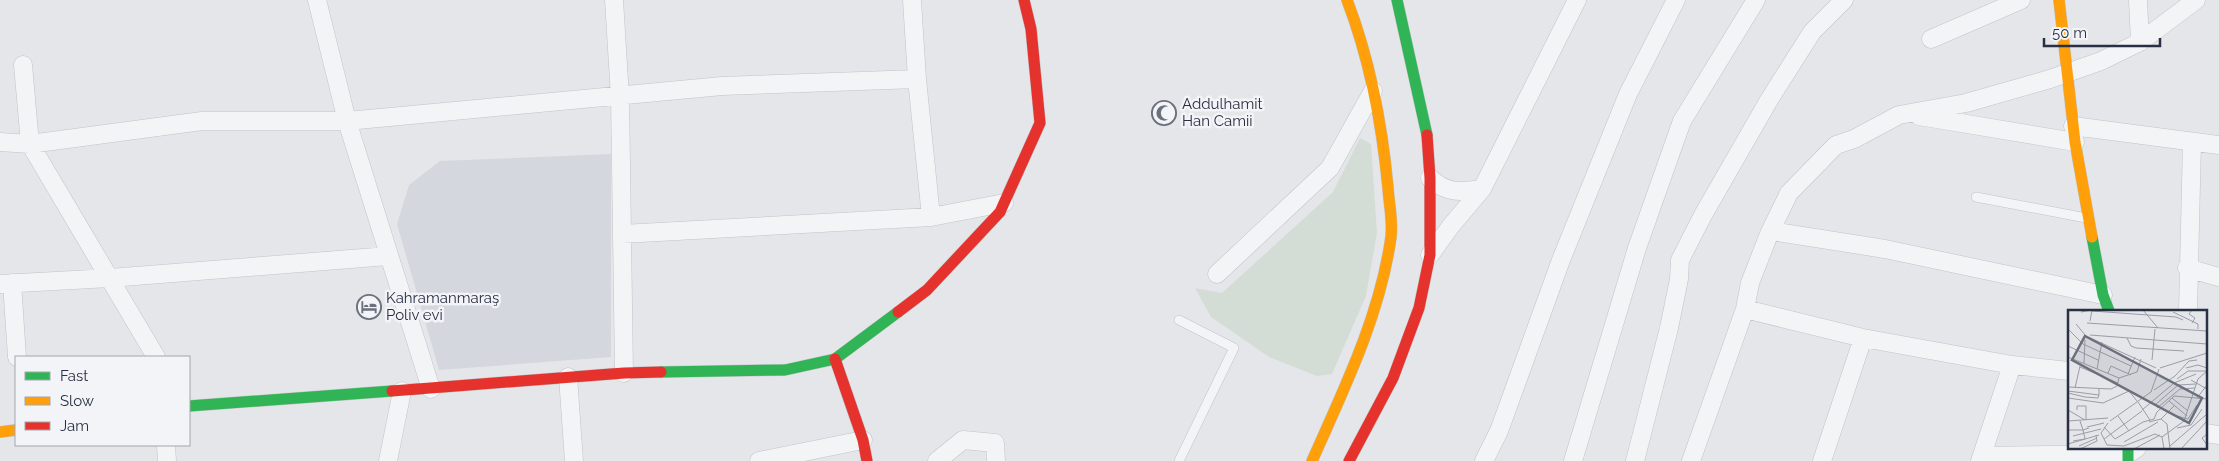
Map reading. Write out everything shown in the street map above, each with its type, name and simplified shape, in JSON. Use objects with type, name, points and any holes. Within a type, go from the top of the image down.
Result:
[{"type":"street","points":[[317,0],[347,121],[431,389]]},
{"type":"street","points":[[614,0],[620,96],[624,373]]},
{"type":"street","points":[[912,0],[917,79],[931,217]]},
{"type":"street","points":[[190,406],[624,373],[785,370],[835,359],[927,290],[1000,212],[1040,123],[1031,29],[1024,0]]},
{"type":"street","points":[[1312,461],[1374,310],[1391,235],[1386,172],[1373,91],[1358,25],[1347,0]]},
{"type":"street","points":[[1349,461],[1392,378],[1419,308],[1430,255],[1430,178],[1426,126],[1397,0]]},
{"type":"street","points":[[1430,255],[1482,188],[1577,0]]},
{"type":"street","points":[[1484,461],[1499,431],[1561,260],[1628,94],[1676,0]]},
{"type":"street","points":[[1573,461],[1637,248],[1682,121],[1756,0]]},
{"type":"street","points":[[1634,461],[1669,328],[1679,279],[1680,260],[1769,100],[1812,32],[1844,0]]},
{"type":"street","points":[[1931,39],[2021,0]]},
{"type":"street","points":[[1771,231],[1885,249],[2106,303],[2088,218],[2074,134],[2060,0]]},
{"type":"street","points":[[2138,0],[2140,42]]},
{"type":"street","points":[[1691,461],[1745,309],[1750,283],[1771,231],[1789,193],[1836,145],[1854,139],[1899,115],[1966,103],[2102,61],[2140,42],[2196,0]]},
{"type":"street","points":[[23,65],[30,144],[155,356]]},
{"type":"street","points":[[0,142],[30,144],[202,121],[347,121],[722,86],[917,79]]},
{"type":"street","points":[[1217,274],[1330,168],[1373,91]]},
{"type":"street","points":[[1908,114],[2074,134],[2192,142],[2219,146]]},
{"type":"street","points":[[2188,310],[2187,268],[2192,142]]},
{"type":"street","points":[[1430,178],[1439,186],[1459,192],[1482,188]]},
{"type":"street","points":[[622,234],[931,217],[1004,203]]},
{"type":"street","points":[[17,356],[6,284],[110,278],[388,256]]},
{"type":"street","points":[[2187,268],[2219,277]]},
{"type":"street","points":[[1745,309],[1863,338],[2012,365],[2068,371]]},
{"type":"street","points":[[1822,461],[1863,338]]},
{"type":"street","points":[[835,359],[863,440],[867,461]]},
{"type":"street","points":[[2012,365],[1981,459],[2130,452]]},
{"type":"street","points":[[568,377],[573,461]]},
{"type":"street","points":[[388,461],[402,391]]},
{"type":"street","points":[[0,432],[15,430]]},
{"type":"street","points":[[2206,433],[2219,435]]},
{"type":"street","points":[[759,461],[863,440]]},
{"type":"street","points":[[937,461],[963,440],[995,443],[996,461]]},
{"type":"street","points":[[166,446],[167,461]]},
{"type":"lane","points":[[1976,197],[2088,218]]},
{"type":"lane","points":[[1179,320],[1234,348],[1179,461]]},
{"type":"shaded area","points":[[1360,138],[1371,144],[1377,233],[1366,296],[1332,374],[1317,376],[1269,357],[1211,317],[1195,288],[1222,293],[1333,192]]},
{"type":"shaded area","points":[[611,154],[611,357],[439,370],[397,224],[409,185],[440,161]]},
{"type":"traffic: fast","points":[[1397,0],[1427,135]]},
{"type":"traffic: fast","points":[[2092,237],[2103,295],[2109,310]]},
{"type":"traffic: fast","points":[[661,372],[785,370],[835,359],[898,312]]},
{"type":"traffic: fast","points":[[190,406],[392,391]]},
{"type":"traffic: fast","points":[[2128,448],[2128,461]]},
{"type":"traffic: slow","points":[[1312,461],[1370,324],[1379,295],[1391,237],[1385,164],[1374,92],[1347,0]]},
{"type":"traffic: slow","points":[[2059,0],[2075,142],[2092,237]]},
{"type":"traffic: slow","points":[[0,432],[15,430]]},
{"type":"traffic: jam","points":[[898,312],[927,290],[1000,212],[1040,123],[1031,29],[1024,0]]},
{"type":"traffic: jam","points":[[1349,461],[1393,378],[1419,308],[1430,255],[1430,178],[1427,135]]},
{"type":"traffic: jam","points":[[835,359],[863,440],[867,461]]},
{"type":"traffic: jam","points":[[392,391],[624,373],[661,372]]},
{"type":"place","name":"Addulhamit Han Camii","points":[[1164,113]]},
{"type":"place","name":"Kahramanmaraş Poliv evi","points":[[369,307]]}]
